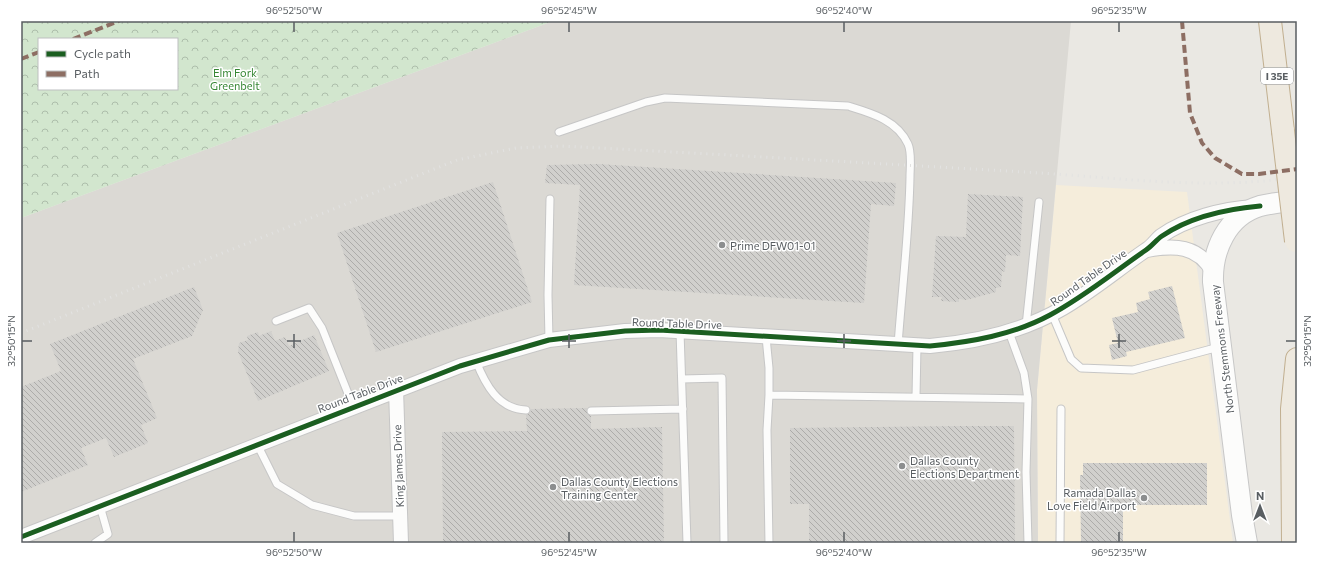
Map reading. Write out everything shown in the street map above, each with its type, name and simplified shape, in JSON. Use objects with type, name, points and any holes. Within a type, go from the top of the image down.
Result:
[{"type":"highway","name":"I 35E","points":[[1270,21],[1282,131],[1297,244]]},
{"type":"highway","points":[[1293,543],[1292,409],[1297,359]]},
{"type":"main road","name":"North Stemmons Freeway","points":[[1247,543],[1242,516],[1221,346],[1213,272],[1215,254],[1223,236],[1239,218],[1260,206],[1297,200]]},
{"type":"street","name":"Round Table Drive","points":[[21,537],[39,536],[100,506],[396,389],[476,361],[549,340],[625,331],[680,331],[917,346],[963,342],[1009,332],[1052,314],[1081,297],[1126,263],[1147,250],[1161,236],[1197,220],[1232,209],[1260,206]]},
{"type":"street","name":"Round Table Drive","points":[[1147,250],[1165,246],[1185,247],[1202,257],[1213,272]]},
{"type":"street","name":"King James Drive","points":[[396,389],[401,543]]},
{"type":"lane","points":[[559,132],[646,102],[665,98],[848,106],[877,115],[894,125],[908,144],[910,151],[909,193],[898,345]]},
{"type":"lane","points":[[549,340],[548,295],[550,199]]},
{"type":"lane","points":[[1026,326],[1039,202]]},
{"type":"lane","points":[[276,321],[309,308],[322,328],[353,406]]},
{"type":"lane","points":[[1052,314],[1071,359],[1081,368],[1133,370],[1221,346]]},
{"type":"lane","points":[[680,331],[687,543]]},
{"type":"lane","points":[[1009,332],[1024,373],[1028,399],[1026,472],[1028,543]]},
{"type":"lane","points":[[766,337],[769,368],[767,430],[769,543]]},
{"type":"lane","points":[[916,397],[917,346]]},
{"type":"lane","points":[[476,361],[485,383],[499,400],[516,410],[526,410]]},
{"type":"lane","points":[[682,379],[722,378],[724,543]]},
{"type":"lane","points":[[769,395],[1028,399]]},
{"type":"lane","points":[[591,411],[683,409]]},
{"type":"lane","points":[[1060,543],[1061,409]]},
{"type":"lane","points":[[257,444],[277,484],[312,505],[354,516],[400,516]]},
{"type":"lane","points":[[95,543],[108,534],[100,506]]},
{"type":"shaded area","points":[[553,21],[1071,21],[1037,390],[1038,543],[21,543],[21,218]]},
{"type":"shaded area","points":[[1056,185],[1187,192],[1233,543],[1038,543],[1037,390]]},
{"type":"green space","name":"Elm Fork Greenbelt","points":[[21,21],[553,21],[21,218]]},
{"type":"building","name":"Prime DFW01-01","points":[[598,164],[896,183],[894,206],[871,204],[864,303],[574,285],[580,185],[545,183],[547,165]]},
{"type":"building","points":[[493,182],[532,302],[376,352],[337,233]]},
{"type":"building","points":[[968,194],[1023,197],[1020,256],[1006,255],[1005,272],[1002,271],[1001,287],[996,288],[996,292],[966,300],[959,299],[959,302],[941,301],[942,297],[932,297],[936,236],[966,237]]},
{"type":"building","points":[[1172,286],[1185,338],[1126,352],[1127,356],[1112,360],[1109,345],[1118,343],[1112,318],[1138,312],[1136,303],[1150,299],[1148,292]]},
{"type":"building","points":[[194,287],[203,310],[192,336],[133,359],[157,418],[141,425],[148,443],[114,457],[106,438],[81,448],[88,465],[21,492],[21,387],[61,371],[50,344]]},
{"type":"building","points":[[271,331],[275,341],[285,337],[289,346],[314,335],[329,371],[258,401],[238,352],[239,343],[248,340],[247,336],[258,332],[259,336]]},
{"type":"building","name":"Dallas County Elections Training Center","points":[[587,408],[587,413],[591,416],[591,429],[662,427],[664,543],[443,543],[442,432],[527,431],[526,415],[530,413],[531,409]]},
{"type":"building","name":"Dallas County Elections Department","points":[[1014,426],[1015,543],[809,543],[809,504],[790,504],[790,428]]},
{"type":"building","name":"Ramada Dallas Love Field Airport","points":[[1083,463],[1207,463],[1207,505],[1131,505],[1131,509],[1123,509],[1123,543],[1081,543],[1080,475],[1083,475]]},
{"type":"railway","points":[[21,333],[457,160],[516,148],[561,146],[734,155],[1024,172],[1160,182],[1229,183],[1297,177]]},
{"type":"marked path","points":[[76,38],[119,21]]},
{"type":"marked path","points":[[1182,21],[1190,113],[1202,143],[1215,158],[1242,174],[1259,174],[1297,169]]},
{"type":"marked path","points":[[21,59],[38,52]]},
{"type":"cycle path","points":[[21,537],[460,366],[549,340],[625,331],[659,330],[930,346],[976,340],[1007,333],[1036,322],[1063,308],[1099,284],[1173,229],[1209,215],[1234,209],[1260,206]]},
{"type":"place","name":"Prime DFW01-01","points":[[722,245]]},
{"type":"place","name":"Dallas County Elections Department","points":[[902,466]]},
{"type":"place","name":"Dallas County Elections Training Center","points":[[553,487]]},
{"type":"place","name":"Ramada Dallas Love Field Airport","points":[[1144,498]]}]
